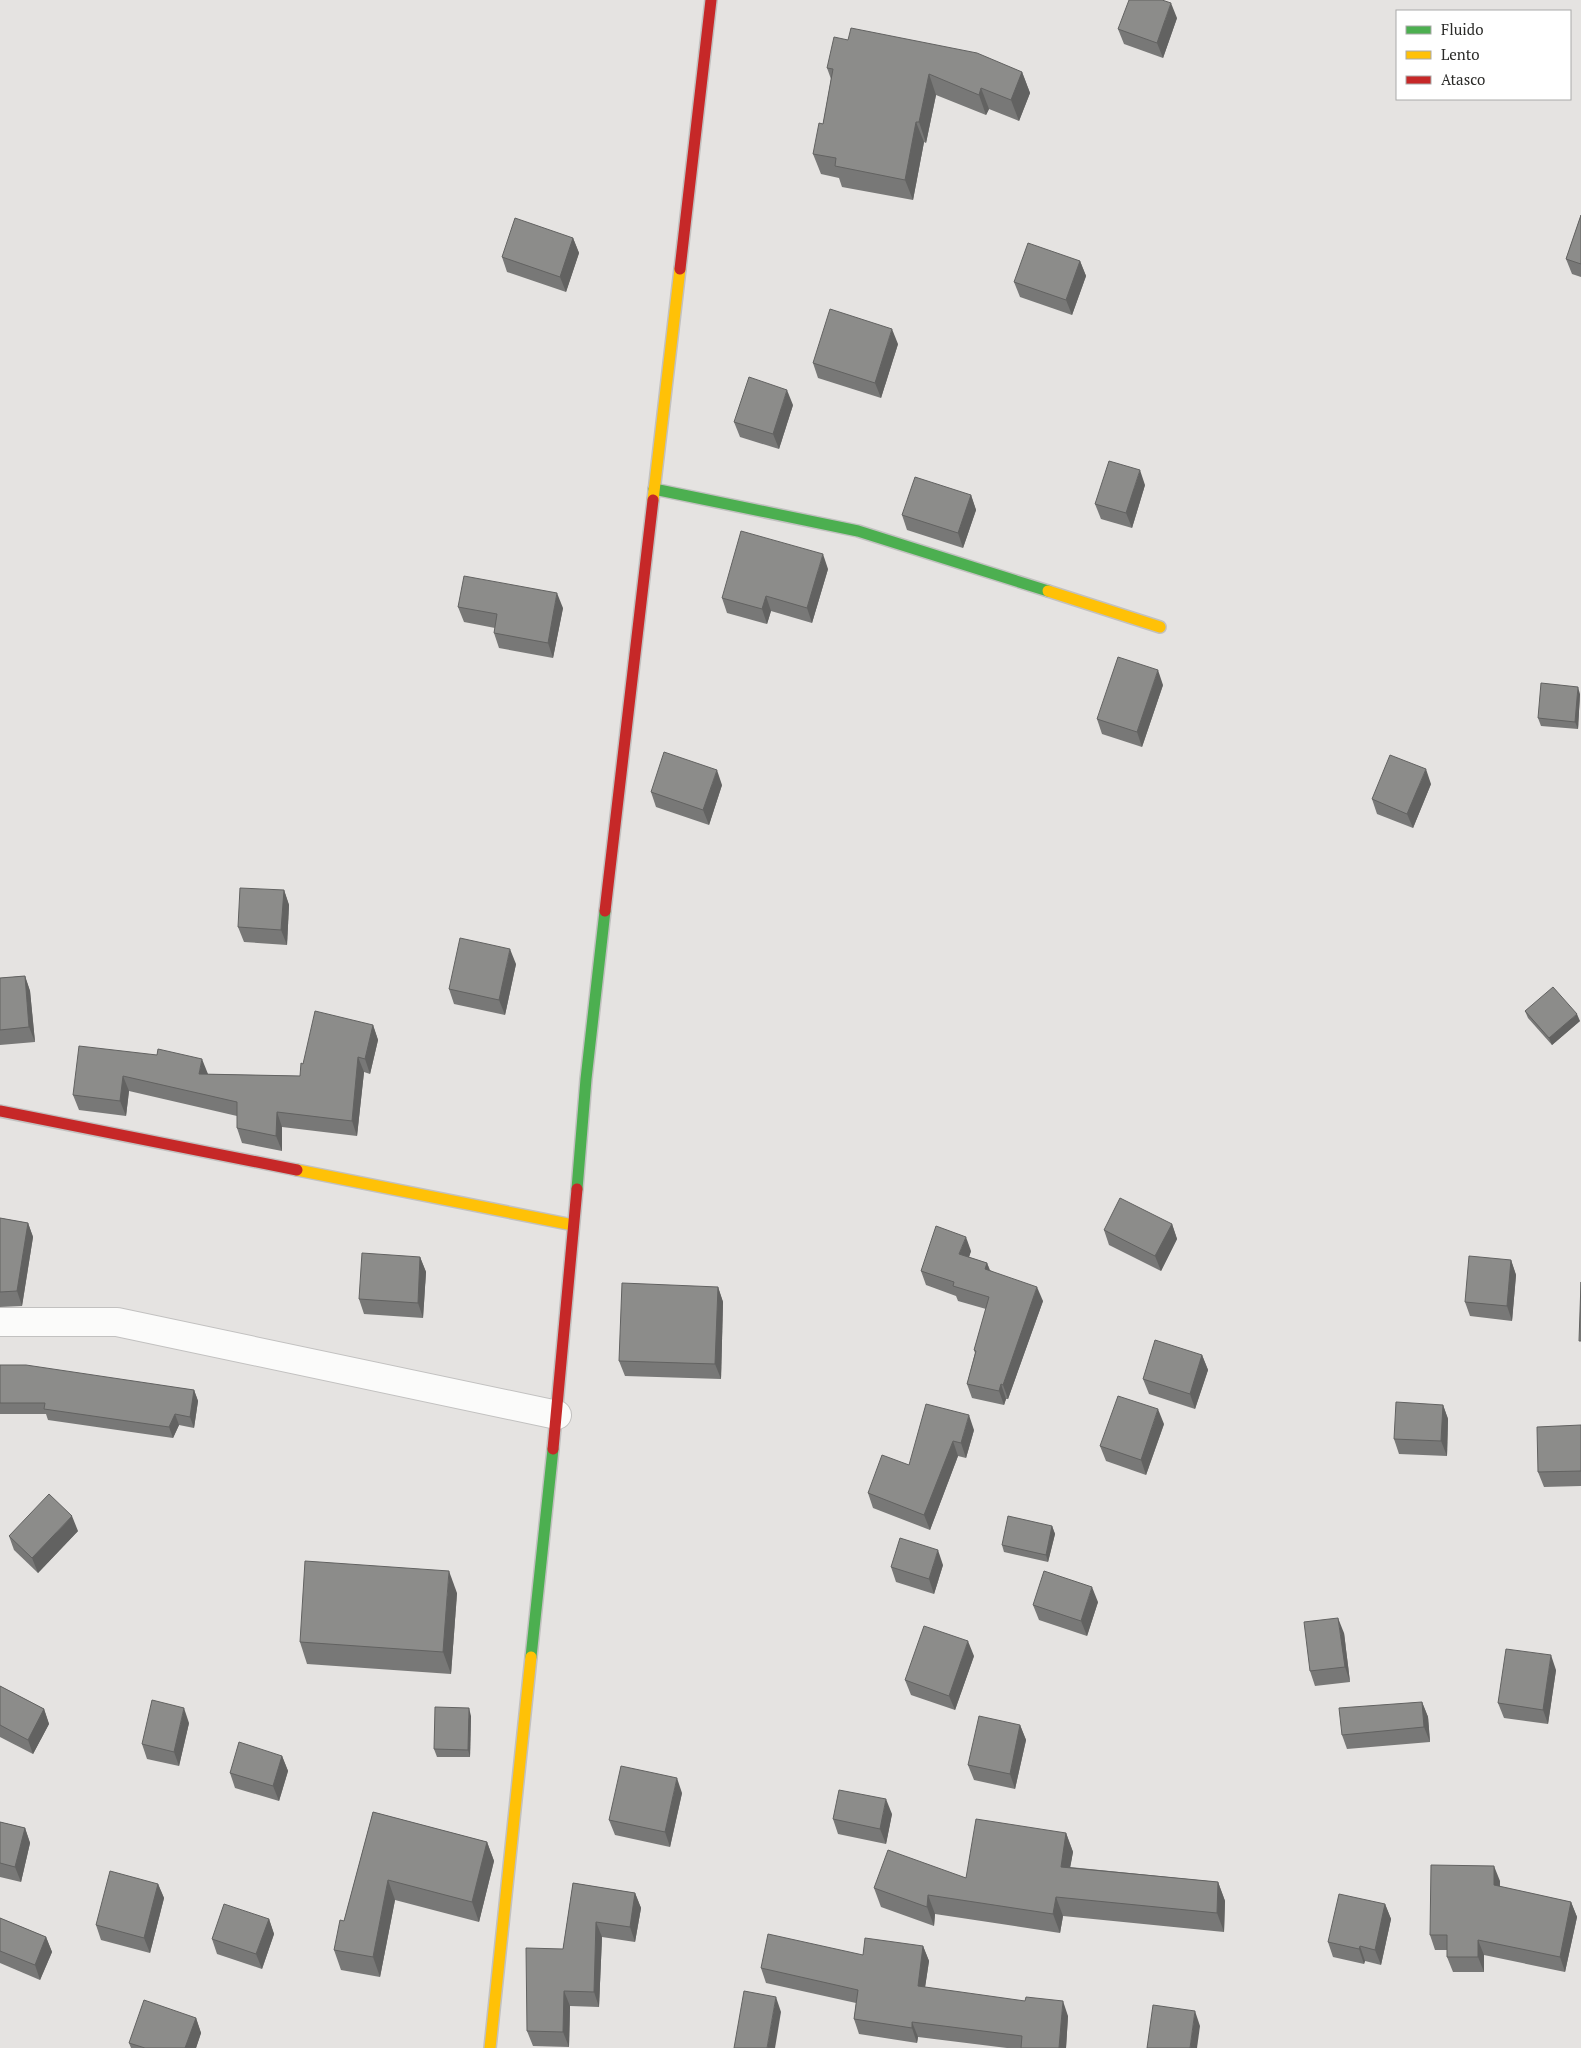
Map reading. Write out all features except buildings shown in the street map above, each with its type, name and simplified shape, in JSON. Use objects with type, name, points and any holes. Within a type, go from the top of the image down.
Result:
[{"type":"street","points":[[490,2048],[557,1415],[586,1078],[711,0]]},
{"type":"street","points":[[654,489],[858,531],[1160,628]]},
{"type":"street","points":[[0,1111],[573,1225]]},
{"type":"street","points":[[0,1322],[117,1322],[557,1415]]},
{"type":"traffic: fast","points":[[654,489],[858,531],[1048,591]]},
{"type":"traffic: fast","points":[[577,1189],[586,1079],[605,911]]},
{"type":"traffic: fast","points":[[531,1657],[553,1449]]},
{"type":"traffic: slow","points":[[653,500],[680,269]]},
{"type":"traffic: slow","points":[[1048,591],[1160,627]]},
{"type":"traffic: slow","points":[[297,1170],[573,1225]]},
{"type":"traffic: slow","points":[[490,2048],[531,1657]]},
{"type":"traffic: jam","points":[[680,269],[711,0]]},
{"type":"traffic: jam","points":[[605,911],[653,500]]},
{"type":"traffic: jam","points":[[0,1111],[297,1170]]},
{"type":"traffic: jam","points":[[553,1449],[577,1189]]}]
